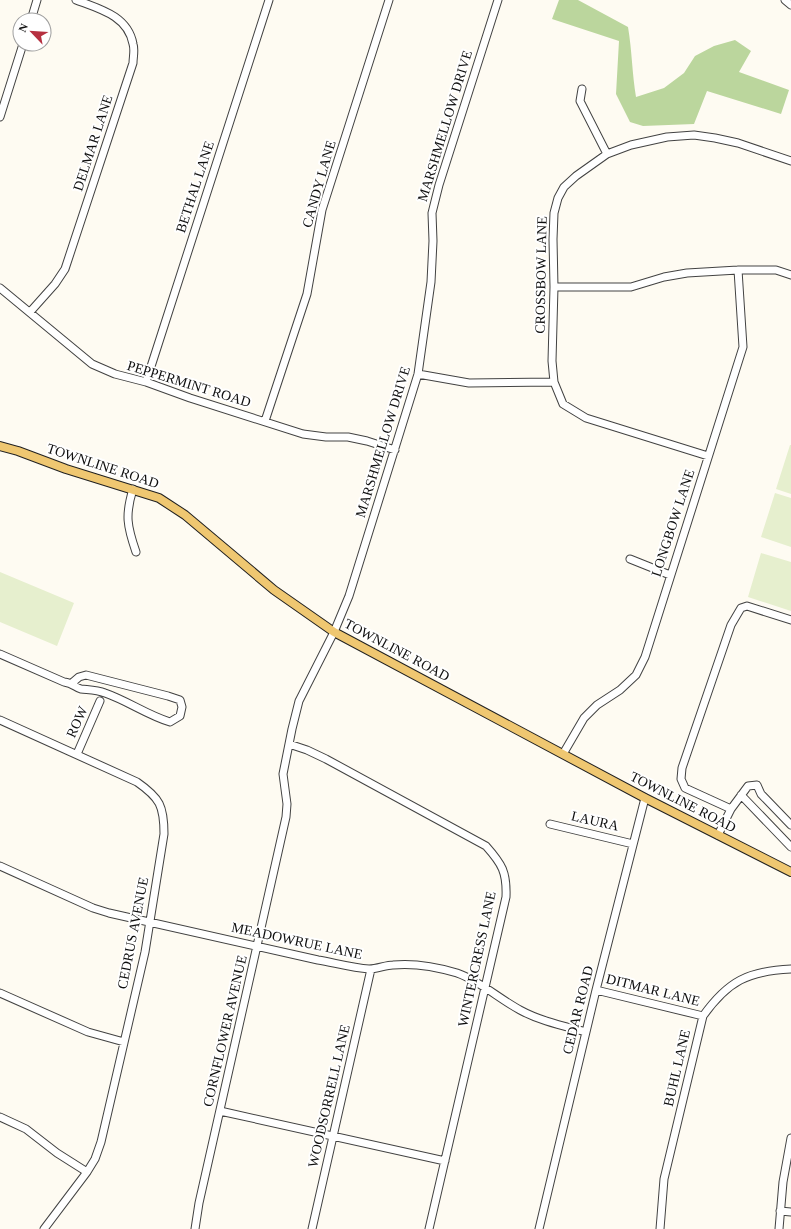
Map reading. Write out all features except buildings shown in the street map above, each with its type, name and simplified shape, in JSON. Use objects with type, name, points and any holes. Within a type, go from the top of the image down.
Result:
[{"type":"main road","name":"TOWNLINE ROAD","points":[[0,446],[18,451],[80,474],[160,498],[185,515],[274,590],[334,632],[645,798],[791,872]]},
{"type":"street","points":[[33,12],[37,0]]},
{"type":"street","name":"DELMAR LANE","points":[[30,312],[54,284],[67,263],[132,63],[134,45],[129,32],[122,23],[109,13],[76,0]]},
{"type":"street","name":"BETHAL LANE","points":[[146,382],[269,0]]},
{"type":"street","name":"CANDY LANE","points":[[265,421],[307,294],[322,210],[389,0]]},
{"type":"street","name":"MARSHMELLOW DRIVE","points":[[289,744],[299,701],[334,632],[349,596],[418,374],[431,282],[433,241],[432,213],[439,184],[498,0]]},
{"type":"street","points":[[785,0],[791,5]]},
{"type":"street","points":[[0,117],[20,52]]},
{"type":"street","points":[[582,89],[580,101],[607,154]]},
{"type":"street","name":"CROSSBOW LANE","points":[[708,456],[586,418],[563,404],[554,382],[552,361],[554,287],[552,259],[554,213],[558,198],[564,187],[576,176],[607,154],[667,137],[694,135],[715,138],[738,143],[791,161]]},
{"type":"street","points":[[554,287],[631,287],[664,277],[687,273],[738,270],[776,270],[791,275]]},
{"type":"street","name":"LONGBOW LANE","points":[[563,754],[584,718],[597,705],[620,690],[636,675],[645,657],[743,347],[738,270]]},
{"type":"street","name":"PEPPERMINT ROAD","points":[[0,288],[30,312],[62,341],[92,364],[115,374],[146,382],[190,398],[303,434],[326,437],[348,437],[367,441],[395,450]]},
{"type":"street","points":[[418,374],[469,383],[554,382]]},
{"type":"street","points":[[133,489],[128,506],[127,522],[130,537],[136,552]]},
{"type":"street","points":[[630,559],[670,575]]},
{"type":"street","points":[[731,809],[685,788],[681,779],[682,768],[731,625],[741,608],[747,606],[791,620]]},
{"type":"street","points":[[0,654],[64,682],[72,683],[79,688],[92,689],[106,693],[158,718],[170,722],[180,716],[182,706],[180,700],[168,696],[86,675],[79,677],[72,683]]},
{"type":"street","name":"ROW","points":[[77,754],[100,701]]},
{"type":"street","name":"CEDRUS AVENUE","points":[[0,720],[137,782],[152,792],[160,804],[164,818],[164,834],[145,952],[101,1142],[95,1159],[87,1172],[45,1228]]},
{"type":"street","name":"CORNFLOWER AVENUE","points":[[195,1229],[199,1203],[286,817],[287,804],[283,774],[289,744]]},
{"type":"street","name":"WINTERCRESS LANE","points":[[289,744],[307,750],[326,759],[466,834],[486,846],[497,858],[504,871],[507,882],[506,897],[429,1229]]},
{"type":"street","points":[[718,835],[731,809],[748,786],[757,785],[761,794],[791,825]]},
{"type":"street","points":[[742,795],[791,847]]},
{"type":"street","name":"CEDAR ROAD","points":[[539,1229],[596,990],[645,798]]},
{"type":"street","name":"LAURA","points":[[550,824],[633,844]]},
{"type":"street","name":"MEADOWRUE LANE","points":[[0,866],[93,908],[150,922],[318,960],[371,969],[402,964],[423,966],[457,973],[485,986],[501,999],[520,1011],[538,1019],[586,1032]]},
{"type":"street","name":"WOODSORRELL LANE","points":[[312,1229],[371,969]]},
{"type":"street","name":"BUHL LANE","points":[[660,1229],[664,1179],[703,1016],[714,1001],[728,987],[742,979],[756,973],[791,969]]},
{"type":"street","name":"DITMAR LANE","points":[[596,990],[703,1016]]},
{"type":"street","points":[[0,993],[88,1032],[124,1042]]},
{"type":"street","points":[[220,1111],[445,1161]]},
{"type":"street","points":[[0,1117],[26,1129],[57,1153],[87,1172]]},
{"type":"street","points":[[778,1229],[783,1182],[791,1138]]},
{"type":"street","points":[[780,1211],[791,1212]]},
{"type":"green space","points":[[559,0],[578,0],[628,27],[636,97],[664,88],[684,73],[695,56],[714,46],[735,40],[751,51],[739,72],[789,90],[781,114],[707,91],[694,124],[643,126],[630,122],[616,94],[619,41],[552,19]]},
{"type":"green space","points":[[791,445],[791,494],[776,489]]},
{"type":"green space","points":[[775,493],[791,498],[791,547],[761,537]]},
{"type":"green space","points":[[761,553],[791,562],[791,611],[748,597]]},
{"type":"green space","points":[[0,572],[74,603],[57,646],[0,622]]}]
